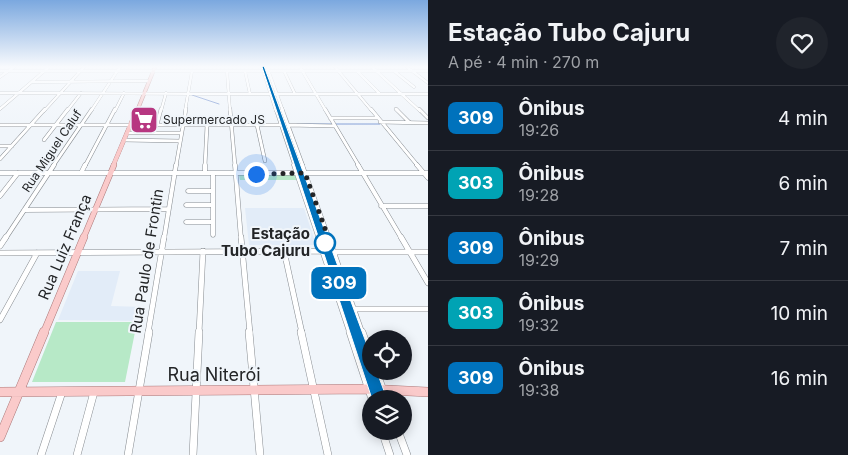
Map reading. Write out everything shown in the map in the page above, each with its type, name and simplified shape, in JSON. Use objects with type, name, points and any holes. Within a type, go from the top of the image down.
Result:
[{"type":"main road","name":"Rua Luiz França","points":[[0,437],[146,88]]},
{"type":"main road","name":"Rua Niterói","points":[[0,392],[371,390]]},
{"type":"main road","name":"Rua Niterói","points":[[412,393],[428,392]]},
{"type":"street","points":[[0,109],[24,88]]},
{"type":"street","points":[[0,159],[65,88]]},
{"type":"street","name":"Rua Miguel Caluf","points":[[0,246],[105,88]]},
{"type":"street","name":"Rua Paulo de Frontin","points":[[128,455],[189,88]]},
{"type":"street","points":[[229,88],[260,455]]},
{"type":"street","points":[[249,88],[250,94]]},
{"type":"street","points":[[268,88],[368,389]]},
{"type":"street","points":[[274,88],[362,332]]},
{"type":"street","points":[[292,88],[295,94]]},
{"type":"street","points":[[312,88],[428,283]]},
{"type":"street","points":[[353,88],[426,173],[428,178]]},
{"type":"street","points":[[374,88],[380,94]]},
{"type":"street","points":[[395,88],[428,118]]},
{"type":"street","points":[[0,93],[270,94]]},
{"type":"street","points":[[44,140],[81,93]]},
{"type":"street","points":[[81,173],[124,93]]},
{"type":"street","points":[[157,125],[166,94]]},
{"type":"street","points":[[276,94],[428,94]]},
{"type":"street","points":[[396,109],[409,122]]},
{"type":"street","points":[[330,118],[377,118]]},
{"type":"street","points":[[382,123],[428,123]]},
{"type":"street","points":[[288,126],[334,124]]},
{"type":"street","points":[[0,125],[281,126]]},
{"type":"street","points":[[205,174],[207,125]]},
{"type":"street","points":[[257,125],[265,161]]},
{"type":"street","points":[[128,133],[181,133]]},
{"type":"street","points":[[124,140],[180,141]]},
{"type":"street","points":[[0,146],[12,146]]},
{"type":"street","points":[[0,173],[426,173]]},
{"type":"street","points":[[0,196],[18,173]]},
{"type":"street","points":[[213,174],[213,235]]},
{"type":"street","points":[[188,191],[213,191]]},
{"type":"street","points":[[186,205],[213,206]]},
{"type":"street","points":[[381,206],[428,206]]},
{"type":"street","points":[[24,210],[168,210]]},
{"type":"street","points":[[186,222],[213,222]]},
{"type":"street","points":[[0,253],[162,250],[322,251]]},
{"type":"street","points":[[193,455],[203,251]]},
{"type":"street","points":[[284,251],[328,455]]},
{"type":"street","points":[[0,320],[37,252]]},
{"type":"street","points":[[333,252],[428,252]]},
{"type":"street","points":[[354,309],[428,309]]},
{"type":"street","points":[[41,455],[62,392]]},
{"type":"street","points":[[77,455],[94,392]]},
{"type":"street","points":[[385,440],[390,455]]},
{"type":"street","points":[[401,440],[406,455]]},
{"type":"shaded area","points":[[245,208],[304,208],[316,245],[249,245]]},
{"type":"shaded area","points":[[78,271],[120,271],[111,306],[144,307],[142,321],[58,320]]},
{"type":"green space","points":[[239,175],[295,175],[297,180],[240,180]]},
{"type":"green space","points":[[56,322],[137,322],[125,382],[32,382]]},
{"type":"waterway","points":[[192,95],[219,104]]},
{"type":"waterway","points":[[297,124],[380,124]]},
{"type":"bus line","name":"309","points":[[271,88],[376,390]]},
{"type":"place","name":"Supermercado JS","points":[[144,120]]},
{"type":"place","name":"Estação Tubo Cajuru","points":[[325,243]]},
{"type":"route","points":[[256,174],[305,173],[328,237],[325,243]]}]
